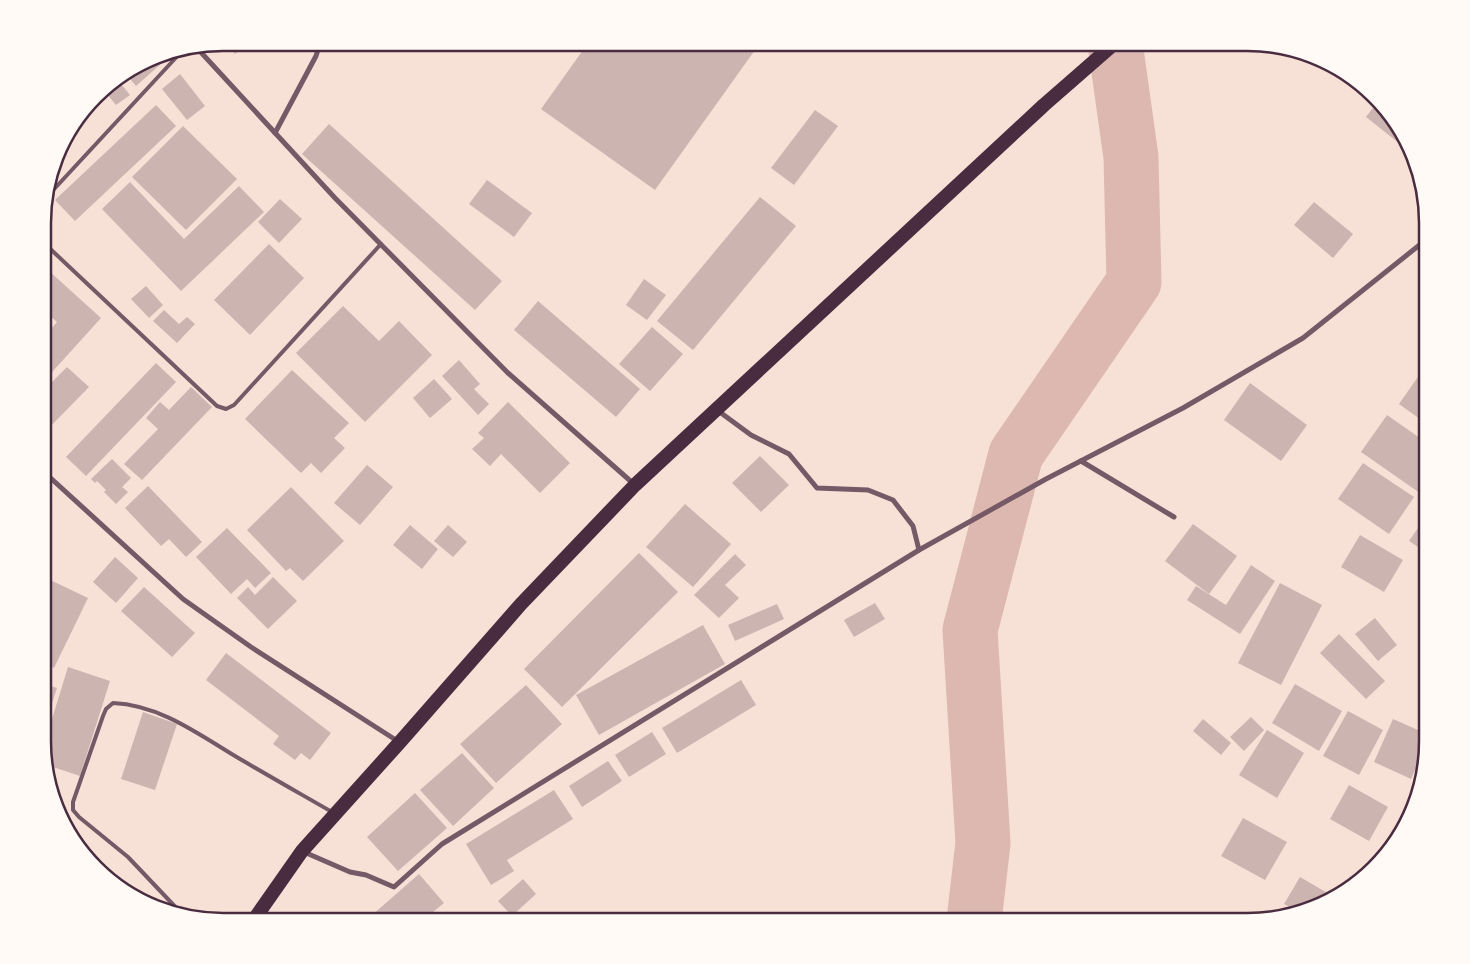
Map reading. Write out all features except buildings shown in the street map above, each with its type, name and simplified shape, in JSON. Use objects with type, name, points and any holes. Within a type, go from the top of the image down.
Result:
[{"type":"highway","points":[[259,913],[302,851],[336,815],[520,604],[635,485],[1044,104],[1105,51]]},
{"type":"street","points":[[275,133],[317,51]]},
{"type":"street","points":[[202,53],[335,198],[508,373],[635,485]]},
{"type":"street","points":[[302,851],[350,872],[366,875],[394,888],[442,844],[919,550],[1081,461],[1183,408],[1303,338],[1418,246]]},
{"type":"street","points":[[716,409],[751,435],[789,454],[817,488],[868,490],[893,500],[912,526],[919,550]]},
{"type":"street","points":[[1081,461],[1174,517]]},
{"type":"street","points":[[51,478],[183,599],[252,647],[400,742]]},
{"type":"lane","points":[[55,188],[176,58]]},
{"type":"lane","points":[[51,250],[217,406],[226,409],[234,405],[381,244]]},
{"type":"lane","points":[[174,905],[128,857],[73,810],[72,802],[103,716],[106,709],[113,703],[145,708],[176,721],[336,815]]},
{"type":"waterway","points":[[975,912],[983,843],[970,630],[1016,454],[1134,282],[1131,157],[1116,51]]}]
